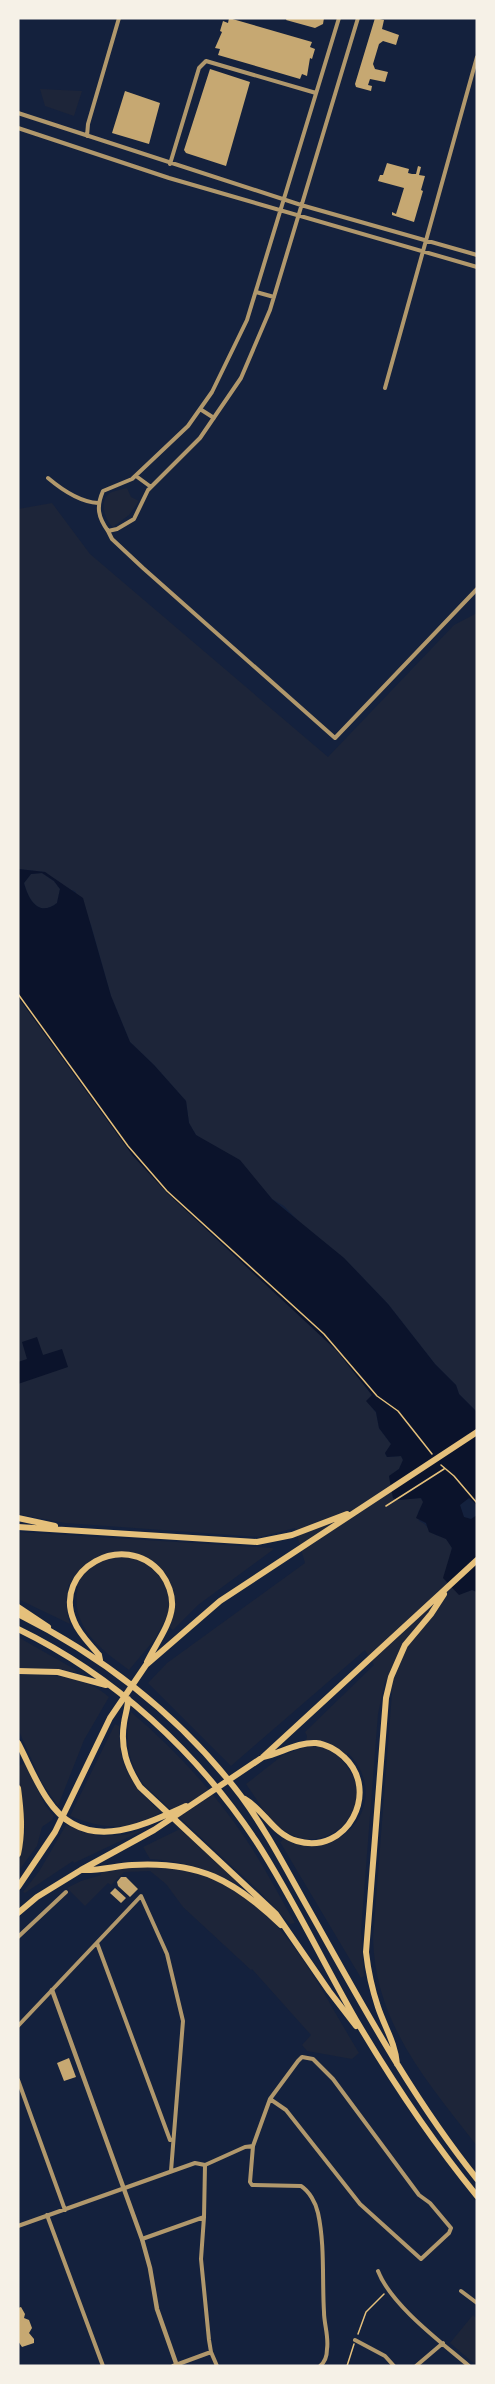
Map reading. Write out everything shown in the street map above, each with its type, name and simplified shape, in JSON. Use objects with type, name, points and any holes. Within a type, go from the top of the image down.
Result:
[{"type":"highway","points":[[146,1665],[183,1630],[220,1601],[477,1432]]},
{"type":"highway","points":[[18,1527],[257,1542],[292,1535],[364,1507]]},
{"type":"highway","points":[[18,1518],[76,1531]]},
{"type":"highway","points":[[18,1887],[55,1832],[110,1718],[146,1665],[168,1622],[172,1603],[170,1588],[158,1569],[141,1557],[123,1553],[101,1557],[82,1572],[74,1586],[70,1607],[74,1622],[99,1654],[100,1660]]},
{"type":"highway","points":[[18,1913],[37,1897],[208,1796],[262,1757],[477,1560]]},
{"type":"highway","points":[[398,2068],[395,2046],[378,2008],[366,1952],[386,1698],[399,1656],[411,1636],[431,1614],[448,1586]]},
{"type":"highway","points":[[18,1607],[40,1620],[55,1633]]},
{"type":"highway","points":[[18,1614],[100,1660],[178,1726],[242,1798],[277,1853],[398,2068],[432,2119],[477,2179]]},
{"type":"highway","points":[[18,1629],[73,1660],[153,1720],[187,1753],[233,1808],[257,1843],[373,2047],[422,2125],[477,2196]]},
{"type":"highway","points":[[18,1671],[58,1672],[113,1688]]},
{"type":"highway","points":[[128,1690],[123,1726],[125,1759],[140,1787],[261,1898],[295,1939],[329,1991],[373,2047]]},
{"type":"highway","points":[[18,1743],[44,1793],[60,1814],[88,1829],[118,1832],[148,1823],[208,1796]]},
{"type":"highway","points":[[242,1798],[258,1807],[276,1829],[291,1839],[304,1843],[318,1843],[332,1839],[351,1823],[360,1799],[359,1777],[345,1758],[330,1747],[318,1743],[296,1746],[278,1754],[262,1757]]},
{"type":"highway","points":[[18,1788],[21,1816],[21,1840],[18,1854]]},
{"type":"highway","points":[[81,1870],[154,1864],[200,1871],[245,1893],[295,1939]]},
{"type":"street","points":[[87,136],[88,124],[119,18]]},
{"type":"street","points":[[339,18],[247,320],[212,392],[188,426],[136,476],[103,491],[98,503],[99,515],[112,539],[335,738],[477,590]]},
{"type":"street","points":[[108,531],[117,529],[134,519],[151,487],[200,438],[241,378],[274,297],[358,18]]},
{"type":"street","points":[[385,388],[477,57]]},
{"type":"street","points":[[170,164],[199,68],[206,61],[316,93]]},
{"type":"street","points":[[18,113],[301,205],[477,255]]},
{"type":"street","points":[[18,128],[169,178],[477,267]]},
{"type":"street","points":[[256,292],[274,297]]},
{"type":"street","points":[[200,410],[214,418]]},
{"type":"street","points":[[136,476],[151,487]]},
{"type":"street","points":[[48,478],[70,493],[98,503]]},
{"type":"street","points":[[18,1937],[66,1892]]},
{"type":"street","points":[[18,2026],[141,1896],[167,1954],[183,2021],[171,2171]]},
{"type":"street","points":[[97,1943],[172,2143]]},
{"type":"street","points":[[52,1990],[142,2239],[157,2309],[176,2365],[211,2352]]},
{"type":"street","points":[[270,2099],[286,2110],[360,2204],[421,2259],[449,2233],[451,2228],[430,2203],[419,2195],[333,2079],[314,2059],[302,2057],[270,2099],[253,2146],[250,2182],[252,2185],[301,2186],[306,2190],[317,2211],[328,2341],[327,2351],[320,2366]]},
{"type":"street","points":[[18,2080],[65,2210]]},
{"type":"street","points":[[18,2226],[171,2171],[195,2163],[205,2165],[245,2147],[253,2146]]},
{"type":"street","points":[[205,2165],[201,2259],[211,2352],[217,2366]]},
{"type":"street","points":[[46,2216],[103,2366]]},
{"type":"street","points":[[142,2239],[204,2217]]},
{"type":"street","points":[[378,2271],[382,2282],[418,2322],[469,2366]]},
{"type":"street","points":[[461,2291],[477,2303]]},
{"type":"street","points":[[356,2340],[386,2356],[394,2366]]},
{"type":"street","points":[[416,2366],[443,2343]]},
{"type":"path","points":[[18,994],[128,1146],[167,1191],[324,1334],[377,1396],[398,1411],[445,1469],[477,1503]]},
{"type":"path","points":[[386,1506],[445,1469]]},
{"type":"path","points":[[346,2366],[366,2312],[389,2290]]},
{"type":"shaded area","points":[[40,89],[82,91],[74,116],[45,106]]},
{"type":"shaded area","points":[[127,488],[131,497],[139,501],[129,515],[113,527],[105,514],[105,499],[112,492]]},
{"type":"shaded area","points":[[52,503],[90,554],[328,757],[454,625],[477,613],[477,1412],[459,1394],[456,1385],[435,1364],[388,1304],[344,1258],[304,1227],[284,1206],[272,1199],[258,1183],[196,1135],[189,1123],[186,1101],[130,1042],[111,996],[91,925],[75,891],[64,888],[45,872],[18,869],[18,509]]},
{"type":"shaded area","points":[[18,869],[45,872],[83,898],[111,996],[130,1042],[186,1101],[189,1123],[196,1135],[240,1160],[272,1199],[344,1258],[388,1304],[435,1364],[456,1385],[459,1394],[477,1412],[477,1505],[469,1498],[460,1505],[464,1517],[471,1519],[477,1515],[477,1592],[472,1590],[459,1595],[443,1578],[452,1548],[446,1539],[429,1532],[426,1523],[416,1518],[423,1502],[421,1498],[398,1500],[393,1498],[389,1476],[399,1469],[403,1460],[401,1456],[387,1457],[385,1453],[391,1444],[379,1428],[376,1412],[366,1401],[372,1395],[336,1350],[167,1193],[133,1156],[18,997]],"holes":[[[42,873],[54,881],[60,889],[57,903],[44,908],[31,900],[24,883],[31,874]]]},
{"type":"shaded area","points":[[42,873],[54,881],[60,889],[57,903],[44,908],[31,900],[24,883],[31,874]]},
{"type":"shaded area","points":[[18,997],[134,1156],[336,1350],[372,1395],[367,1401],[376,1413],[379,1428],[391,1444],[385,1454],[387,1457],[401,1456],[403,1460],[399,1469],[389,1476],[393,1498],[398,1500],[420,1498],[424,1502],[418,1512],[419,1521],[450,1544],[451,1556],[446,1569],[459,1594],[472,1590],[477,1592],[477,2146],[407,2050],[383,1998],[376,1969],[373,1938],[392,1693],[385,1681],[378,1714],[361,1931],[364,1976],[361,1978],[280,1842],[284,1839],[306,1845],[326,1843],[343,1836],[356,1823],[364,1807],[366,1789],[361,1771],[348,1753],[342,1760],[356,1784],[357,1797],[354,1809],[339,1829],[317,1839],[305,1839],[292,1835],[278,1826],[246,1784],[283,1755],[305,1747],[307,1736],[305,1732],[374,1665],[365,1650],[231,1766],[148,1683],[167,1663],[305,1563],[295,1528],[260,1537],[65,1523],[18,1514]]},
{"type":"shaded area","points":[[37,1337],[43,1355],[62,1349],[68,1367],[18,1384],[18,1362],[27,1359],[22,1342]]},
{"type":"shaded area","points":[[18,1532],[274,1549],[198,1605],[173,1630],[169,1627],[172,1622],[165,1620],[155,1639],[129,1670],[98,1645],[83,1625],[76,1601],[78,1587],[69,1584],[66,1604],[70,1624],[18,1599]]},
{"type":"shaded area","points":[[18,1637],[76,1670],[75,1672],[18,1668]]},
{"type":"shaded area","points":[[18,1675],[66,1677],[99,1689],[109,1697],[84,1740],[58,1806],[42,1783],[18,1729]]},
{"type":"shaded area","points":[[131,1712],[182,1760],[227,1812],[253,1850],[295,1923],[290,1924],[258,1890],[144,1785],[134,1768],[129,1750],[128,1731]]},
{"type":"shaded area","points":[[115,1724],[119,1726],[121,1753],[128,1774],[141,1793],[161,1812],[139,1823],[105,1826],[70,1816]]},
{"type":"shaded area","points":[[25,1763],[45,1805],[54,1816],[42,1827],[37,1846],[20,1869],[18,1862],[25,1832],[18,1766]]},
{"type":"shaded area","points":[[66,1825],[99,1836],[124,1835],[150,1827],[74,1863],[73,1861],[25,1893],[23,1892],[40,1870]]},
{"type":"shaded area","points":[[180,1829],[242,1884],[241,1886],[197,1867],[150,1859],[143,1847]]},
{"type":"shaded area","points":[[131,1867],[174,1869],[199,1874],[228,1886],[253,1903],[275,1924],[294,1948],[359,2053],[352,2059],[307,2051],[302,2045],[311,2035],[252,1969],[183,1907],[166,1884],[150,1871],[124,1872],[111,1885],[108,1883],[85,1906],[67,1888],[101,1875],[101,1872]]},
{"type":"shaded area","points":[[473,2315],[477,2319],[477,2366],[450,2343]]},
{"type":"building","points":[[229,18],[312,42],[310,47],[315,49],[312,59],[310,58],[307,76],[302,74],[300,79],[218,55],[220,49],[215,48],[222,32],[220,31],[223,21],[228,23]]},
{"type":"building","points":[[287,18],[324,18],[323,24],[315,28],[286,20]]},
{"type":"building","points":[[375,18],[384,20],[382,29],[399,35],[396,45],[383,41],[379,44],[373,64],[375,69],[388,72],[385,82],[370,79],[368,85],[372,86],[371,91],[356,87],[355,84]]},
{"type":"building","points":[[210,69],[250,82],[226,166],[186,153],[184,150]]},
{"type":"building","points":[[125,91],[160,103],[149,144],[112,133]]},
{"type":"building","points":[[387,163],[409,169],[408,173],[412,174],[416,174],[418,166],[421,167],[419,175],[425,176],[414,222],[392,215],[392,212],[396,214],[404,188],[378,181]]},
{"type":"building","points":[[121,1877],[126,1877],[138,1889],[130,1897],[118,1886],[117,1882]]},
{"type":"building","points":[[115,1888],[126,1898],[121,1903],[110,1893]]},
{"type":"building","points":[[69,2058],[76,2077],[64,2081],[57,2063]]},
{"type":"building","points":[[21,2307],[25,2314],[24,2318],[29,2320],[32,2328],[29,2333],[34,2339],[34,2343],[22,2347],[18,2341],[18,2308]]}]
